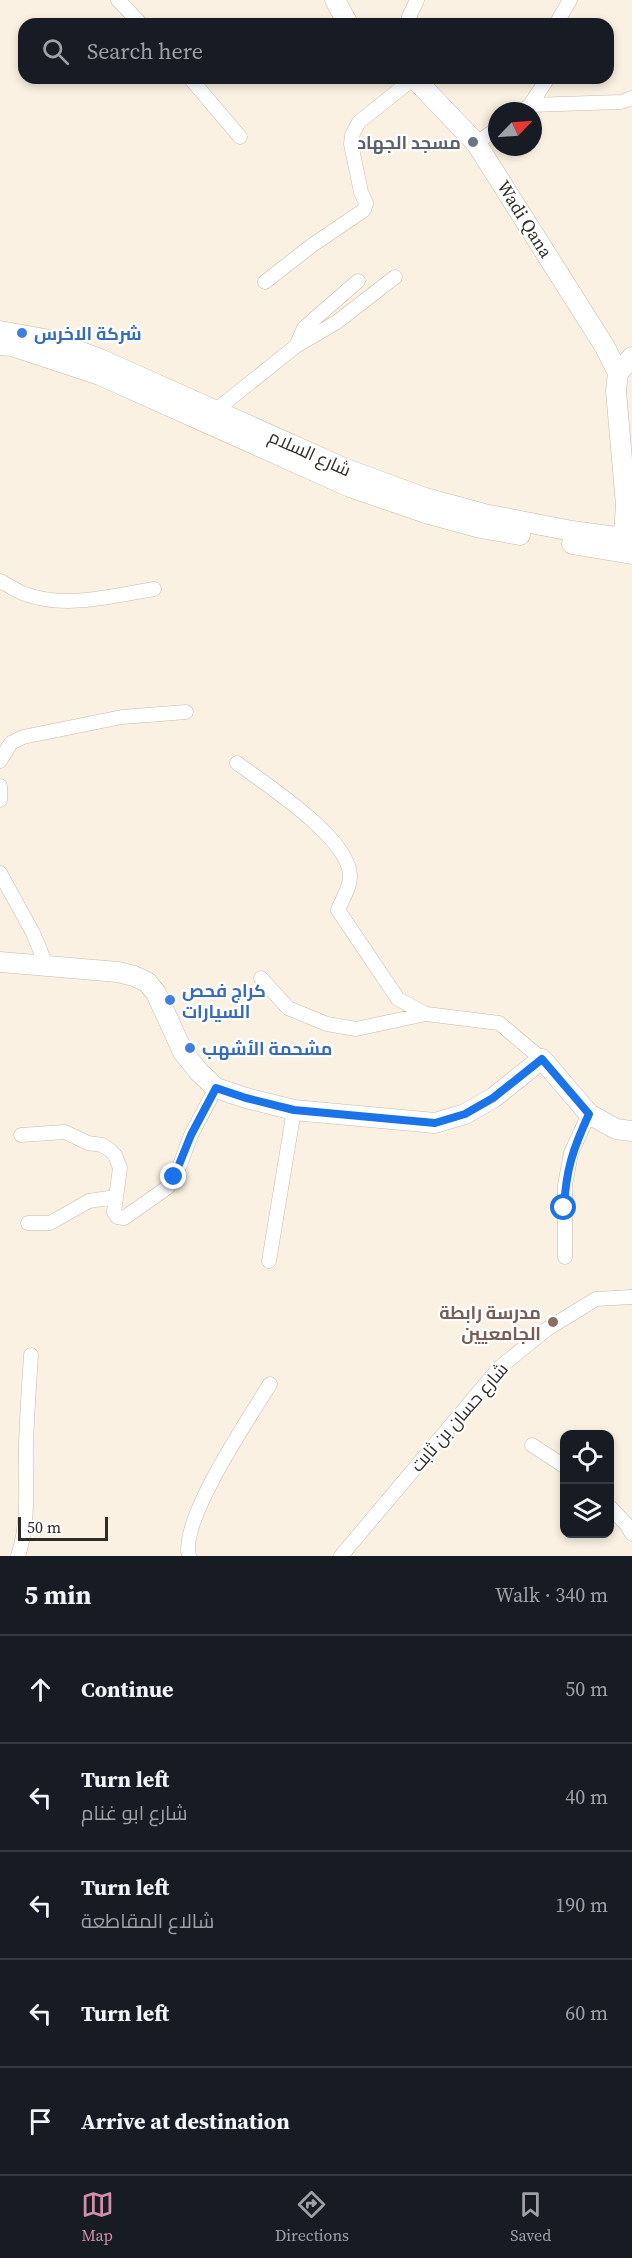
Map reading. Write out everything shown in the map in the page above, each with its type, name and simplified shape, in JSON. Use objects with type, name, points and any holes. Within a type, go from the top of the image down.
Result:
[{"type":"street","points":[[118,0],[135,18]]},
{"type":"street","points":[[335,0],[345,18]]},
{"type":"street","points":[[409,18],[417,0]]},
{"type":"street","points":[[560,18],[570,0]]},
{"type":"street","points":[[195,84],[240,137]]},
{"type":"street","points":[[265,282],[311,246],[364,210],[366,204],[361,192],[351,144],[354,130],[359,122],[406,84]]},
{"type":"street","name":"Wadi Qana","points":[[420,84],[476,143],[605,347],[618,373]]},
{"type":"street","points":[[530,102],[544,84]]},
{"type":"street","points":[[542,107],[621,102],[632,98]]},
{"type":"street","points":[[476,143],[488,135]]},
{"type":"street","points":[[216,410],[296,346],[337,322],[395,277]]},
{"type":"street","points":[[296,346],[304,328],[358,281]]},
{"type":"street","name":"شارع السلام","points":[[0,331],[50,340],[100,359],[346,469],[425,498],[484,514],[572,531],[628,546]]},
{"type":"street","name":"شارع السلام","points":[[0,345],[30,351],[100,375],[350,487],[426,513],[481,528],[628,546]]},
{"type":"street","points":[[628,546],[616,391],[618,373],[632,357]]},
{"type":"street","points":[[0,581],[24,594],[54,601],[97,599],[153,589]]},
{"type":"street","points":[[0,761],[11,743],[23,738],[122,717],[186,712]]},
{"type":"street","points":[[237,763],[322,827],[348,861],[351,878],[338,910],[398,999],[426,1014]]},
{"type":"street","points":[[0,786],[0,800]]},
{"type":"street","points":[[0,873],[33,933],[47,967]]},
{"type":"street","points":[[0,962],[118,972],[147,982],[156,993],[183,1052],[216,1088],[294,1110],[435,1123],[465,1114],[493,1098],[542,1059]]},
{"type":"street","points":[[261,978],[288,1008],[327,1024],[356,1029],[426,1014],[499,1023],[542,1059],[589,1114],[616,1129],[632,1131]]},
{"type":"street","points":[[21,1136],[65,1132],[86,1142],[105,1146],[115,1155],[120,1168],[114,1212],[117,1217],[123,1218],[168,1187],[180,1165],[191,1135],[216,1088]]},
{"type":"street","points":[[269,1261],[294,1110]]},
{"type":"street","points":[[565,1257],[565,1185],[572,1153],[589,1114]]},
{"type":"street","points":[[28,1223],[50,1223],[89,1201],[116,1197]]},
{"type":"street","name":"شارع حسان بن ثابت","points":[[341,1556],[499,1368],[547,1329],[596,1299],[632,1297]]},
{"type":"street","points":[[18,1556],[23,1541],[26,1517],[26,1445],[32,1355]]},
{"type":"street","points":[[189,1556],[190,1530],[218,1469],[270,1384]]},
{"type":"street","points":[[532,1445],[560,1463]]},
{"type":"street","points":[[614,1512],[632,1534]]},
{"type":"place","name":"مسجد الجهاد","points":[[473,142]]},
{"type":"place","name":"شركة الاخرس","points":[[22,333]]},
{"type":"place","name":"كراج فحص السيارات","points":[[170,1000]]},
{"type":"place","name":"مشحمة الأشهب","points":[[190,1048]]},
{"type":"place","name":"مدرسة رابطة الجامعيين","points":[[553,1322]]},
{"type":"route","points":[[174,1177],[191,1135],[216,1088],[294,1110],[435,1123],[465,1114],[493,1098],[542,1059],[589,1114],[572,1153],[565,1185],[564,1208]]}]
